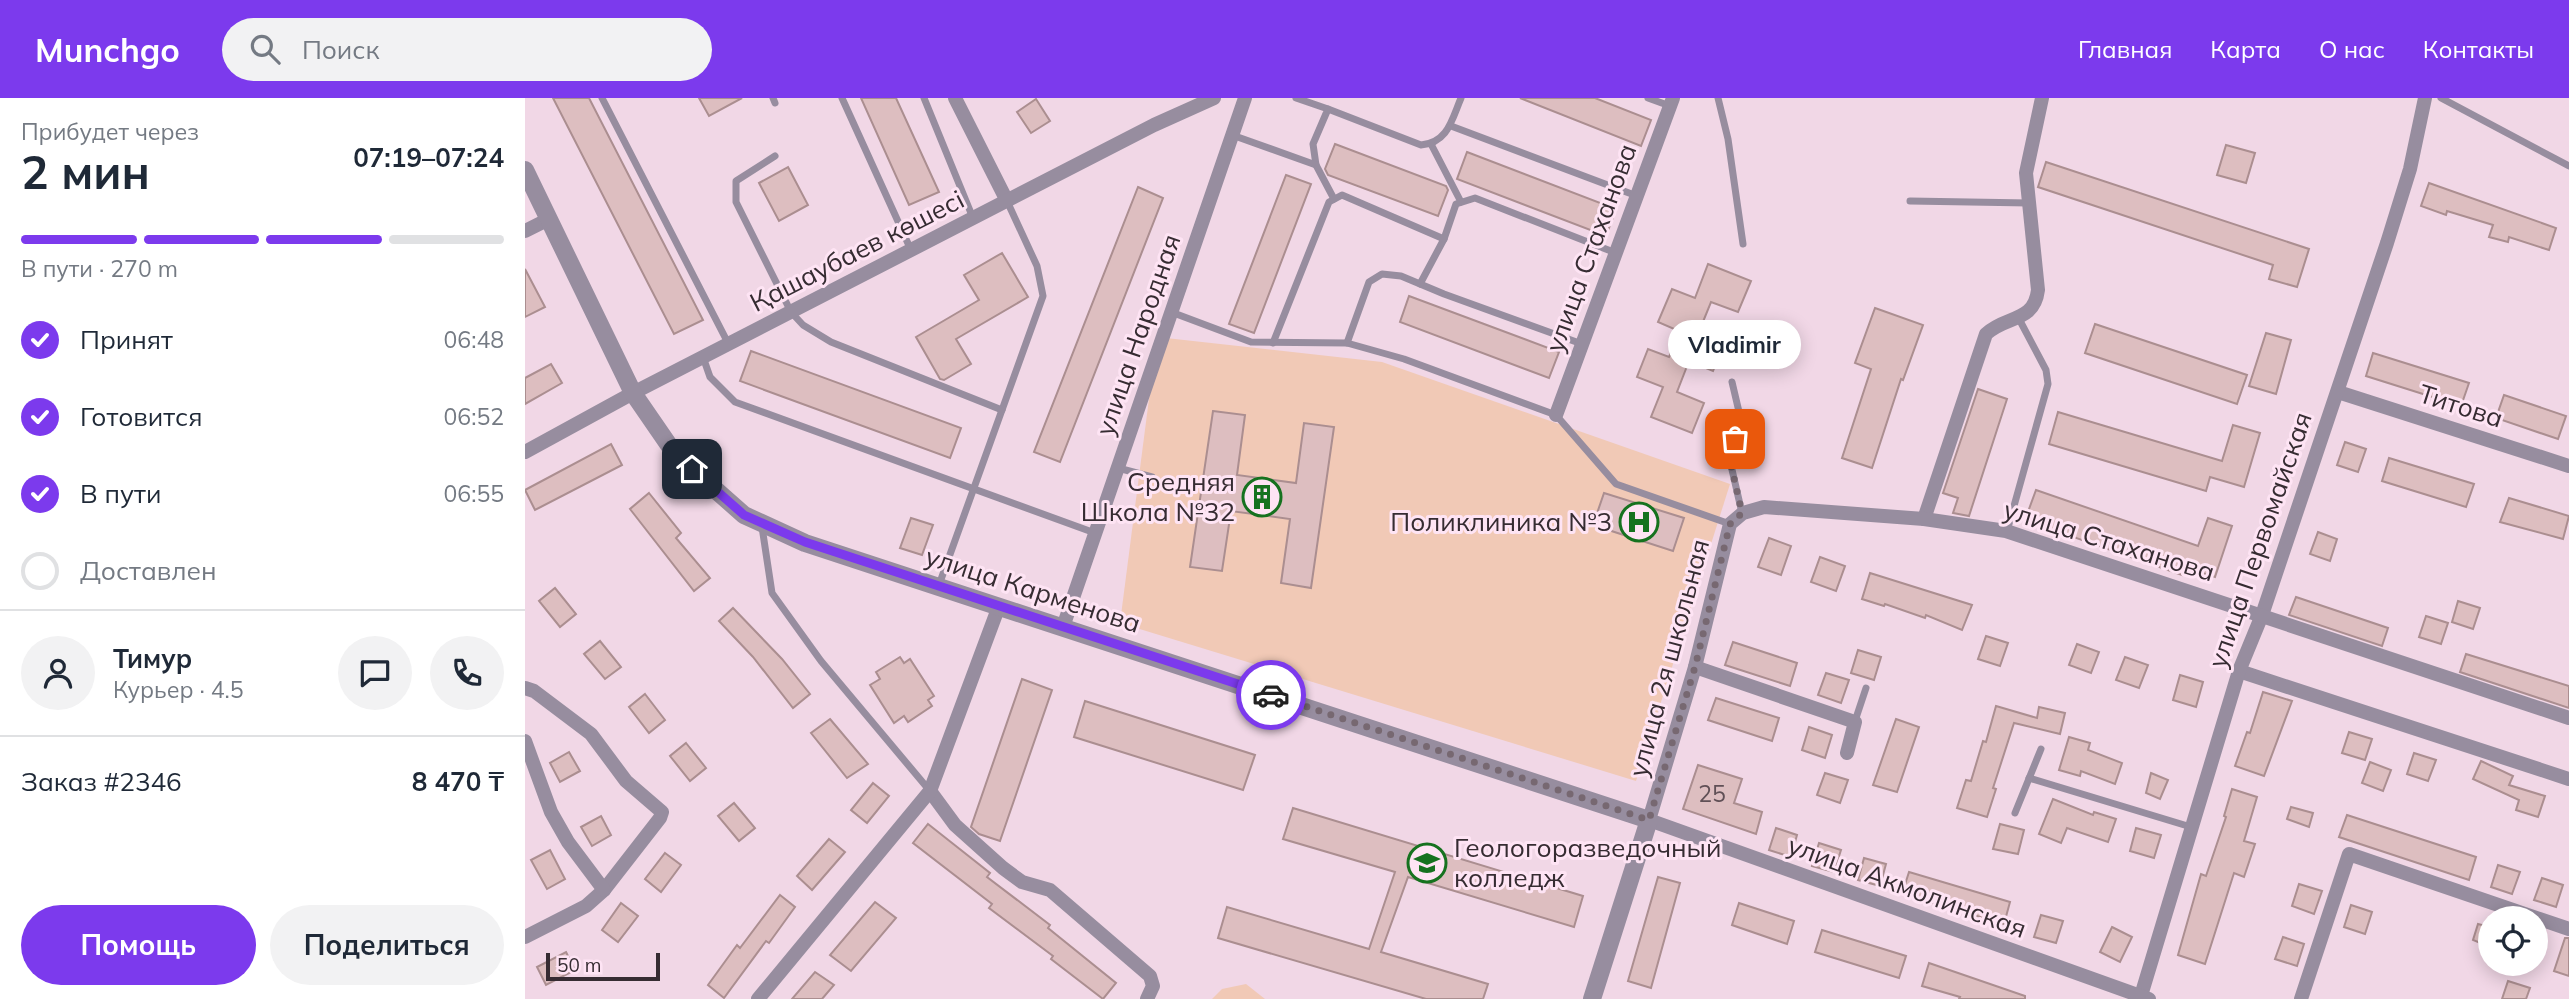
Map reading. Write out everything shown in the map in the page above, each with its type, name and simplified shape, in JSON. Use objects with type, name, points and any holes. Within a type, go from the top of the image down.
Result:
[{"type":"street","points":[[955,98],[1007,201]]},
{"type":"street","name":"Қашаубаев көшесі","points":[[525,452],[633,393],[1154,125],[1214,98]]},
{"type":"street","name":"улица Народная","points":[[1063,627],[1245,98]]},
{"type":"street","points":[[1924,519],[1986,334],[1994,327],[2031,310],[2036,303],[2038,290],[2026,173],[2042,98]]},
{"type":"street","name":"улица Первомайская","points":[[2143,998],[2191,827],[2239,671],[2262,615],[2338,392],[2410,169],[2425,98]]},
{"type":"street","name":"улица Стаханова","points":[[1556,415],[1672,102]]},
{"type":"street","name":"улица Карменова","points":[[525,170],[633,393],[675,454],[744,515],[805,542],[1649,820]]},
{"type":"street","points":[[525,231],[549,219]]},
{"type":"street","name":"Титова","points":[[2338,392],[2569,466]]},
{"type":"street","name":"улица Стаханова","points":[[1742,513],[1764,507],[1924,519],[2006,531],[2569,718]]},
{"type":"street","name":"улица 2я школьная","points":[[1649,820],[1695,667],[1730,524],[1742,513]]},
{"type":"street","points":[[758,999],[930,791],[999,606]]},
{"type":"street","points":[[1695,667],[1855,722],[1847,753]]},
{"type":"street","points":[[2239,671],[2569,779]]},
{"type":"street","points":[[525,688],[534,691],[591,734],[626,781],[662,812],[604,890],[586,906],[525,937]]},
{"type":"street","points":[[525,741],[551,812],[568,842],[604,890]]},
{"type":"street","points":[[930,791],[955,825],[1003,868],[1022,882],[1050,890],[1150,976],[1153,986],[1147,999]]},
{"type":"street","points":[[1592,999],[1649,820]]},
{"type":"street","name":"улица Акмолинская","points":[[1649,820],[2143,998]]},
{"type":"street","points":[[2301,999],[2349,854],[2569,929]]},
{"type":"lane","points":[[603,98],[729,344]]},
{"type":"lane","points":[[842,98],[911,250]]},
{"type":"lane","points":[[924,98],[973,218]]},
{"type":"lane","points":[[1296,98],[1421,145],[1431,144],[1451,127],[1461,98]]},
{"type":"lane","points":[[1648,98],[1672,102]]},
{"type":"lane","points":[[1718,98],[1728,139],[1743,244]]},
{"type":"lane","points":[[2441,98],[2569,166]]},
{"type":"lane","points":[[1328,109],[1313,145],[1316,165],[1335,199]]},
{"type":"lane","points":[[1451,127],[1637,196]]},
{"type":"lane","points":[[1232,135],[1316,165]]},
{"type":"lane","points":[[1431,144],[1461,202]]},
{"type":"lane","points":[[775,156],[736,181],[736,202],[791,312],[803,325],[831,342],[1002,410]]},
{"type":"lane","points":[[1273,343],[1328,202],[1342,195],[1444,239]]},
{"type":"lane","points":[[1420,284],[1444,239],[1455,204],[1475,198],[1616,253]]},
{"type":"lane","points":[[939,586],[1043,296],[1037,266],[1007,201]]},
{"type":"lane","points":[[1910,201],[2029,203]]},
{"type":"lane","points":[[1347,343],[1369,282],[1382,274],[1401,275],[1582,344]]},
{"type":"lane","points":[[1171,312],[1251,342],[1347,343],[1404,359],[1556,415],[1616,484],[1730,524]]},
{"type":"lane","points":[[2006,531],[2048,384],[2046,370],[2018,317]]},
{"type":"lane","points":[[703,357],[710,377],[735,402],[1095,533]]},
{"type":"lane","points":[[1732,382],[1740,416],[1730,461],[1742,513]]},
{"type":"lane","points":[[1118,468],[1152,477]]},
{"type":"lane","points":[[761,523],[772,593],[821,661],[930,791]]},
{"type":"lane","points":[[1855,722],[1865,688]]},
{"type":"lane","points":[[2015,813],[2041,749]]},
{"type":"lane","points":[[2029,778],[2191,827]]},
{"type":"shaded area","points":[[1157,337],[1382,362],[1730,484],[1636,781],[1120,623]]},
{"type":"shaded area","points":[[1246,984],[1265,999],[1212,999],[1222,989]]},
{"type":"building","points":[[553,98],[589,98],[703,320],[674,334]]},
{"type":"building","points":[[699,98],[742,98],[709,116]]},
{"type":"building","points":[[861,98],[896,98],[939,192],[909,205]]},
{"type":"building","points":[[1520,98],[1595,98],[1651,120],[1641,146]]},
{"type":"building","points":[[1036,99],[1050,121],[1031,133],[1017,112]]},
{"type":"building","points":[[1335,144],[1446,186],[1448,190],[1438,216],[1328,175],[1325,169]]},
{"type":"building","points":[[2226,145],[2255,153],[2246,183],[2217,175]]},
{"type":"building","points":[[1467,152],[1616,209],[1606,236],[1457,179]]},
{"type":"building","points":[[2046,162],[2309,249],[2297,287],[2269,279],[2273,265],[2038,187]]},
{"type":"building","points":[[788,167],[808,205],[779,221],[759,183]]},
{"type":"building","points":[[1286,175],[1311,184],[1254,333],[1229,324]]},
{"type":"building","points":[[2429,183],[2556,228],[2549,250],[2509,237],[2508,242],[2489,237],[2493,225],[2447,211],[2446,215],[2421,206]]},
{"type":"building","points":[[1138,187],[1163,198],[1060,462],[1034,452]]},
{"type":"building","points":[[1002,253],[1028,297],[956,339],[971,364],[944,380],[940,379],[916,337],[979,300],[964,275]]},
{"type":"building","points":[[1708,264],[1751,281],[1738,312],[1711,302],[1698,334],[1724,344],[1713,371],[1689,361],[1677,392],[1704,403],[1692,433],[1651,417],[1663,387],[1637,377],[1648,349],[1669,357],[1679,331],[1658,322],[1672,289],[1695,298]]},
{"type":"building","points":[[525,269],[545,307],[525,317]]},
{"type":"building","points":[[1409,296],[1559,352],[1549,378],[1400,322]]},
{"type":"building","points":[[1875,308],[1923,325],[1903,380],[1901,379],[1872,468],[1842,458],[1871,369],[1855,363]]},
{"type":"building","points":[[2095,324],[2247,375],[2237,404],[2085,353]]},
{"type":"building","points":[[2266,333],[2291,340],[2276,394],[2249,386]]},
{"type":"building","points":[[751,351],[961,428],[950,458],[740,381]]},
{"type":"building","points":[[2373,353],[2469,383],[2461,406],[2366,376]]},
{"type":"building","points":[[551,364],[562,383],[525,404],[525,378]]},
{"type":"building","points":[[1978,389],[2007,399],[1969,516],[1953,513],[1958,498],[1943,493]]},
{"type":"building","points":[[2504,395],[2566,416],[2558,439],[2496,418]]},
{"type":"building","name":"Средняя Школа №32","points":[[1213,411],[1245,415],[1237,475],[1296,483],[1304,423],[1334,427],[1311,588],[1281,583],[1290,519],[1231,511],[1222,571],[1190,567]]},
{"type":"building","points":[[2058,412],[2222,461],[2233,425],[2260,433],[2244,487],[2210,477],[2206,491],[2049,444]]},
{"type":"building","points":[[2345,442],[2366,449],[2358,472],[2337,465]]},
{"type":"building","points":[[611,444],[622,465],[535,510],[525,490]]},
{"type":"building","points":[[2389,458],[2474,484],[2466,507],[2382,481]]},
{"type":"building","points":[[2036,490],[2198,546],[2208,518],[2232,526],[2215,577],[2185,567],[2182,575],[2025,520]]},
{"type":"building","points":[[649,493],[681,533],[676,538],[710,578],[694,591],[630,509]]},
{"type":"building","name":"Поликлиника №3","points":[[1604,493],[1684,518],[1673,551],[1593,525]]},
{"type":"building","points":[[2509,498],[2569,516],[2563,539],[2500,522]]},
{"type":"building","points":[[911,518],[933,525],[922,555],[900,548]]},
{"type":"building","points":[[2318,532],[2337,539],[2330,561],[2310,554]]},
{"type":"building","points":[[1769,538],[1791,546],[1781,575],[1758,567]]},
{"type":"building","points":[[1820,557],[1845,566],[1836,591],[1811,582]]},
{"type":"building","points":[[1870,573],[1972,605],[1962,630],[1926,615],[1925,618],[1862,599]]},
{"type":"building","points":[[555,588],[576,614],[560,627],[539,601]]},
{"type":"building","points":[[2296,597],[2388,628],[2382,646],[2289,615]]},
{"type":"building","points":[[2458,601],[2480,608],[2473,629],[2452,622]]},
{"type":"building","points":[[733,608],[782,659],[810,694],[793,708],[753,657],[719,621]]},
{"type":"building","points":[[2426,616],[2448,623],[2441,644],[2419,637]]},
{"type":"building","points":[[1986,636],[2008,643],[2000,666],[1978,659]]},
{"type":"building","points":[[600,641],[621,667],[605,679],[584,654]]},
{"type":"building","points":[[1733,642],[1797,663],[1790,686],[1725,665]]},
{"type":"building","points":[[2077,644],[2099,652],[2091,673],[2069,665]]},
{"type":"building","points":[[1858,650],[1881,657],[1874,680],[1851,673]]},
{"type":"building","points":[[2466,654],[2569,686],[2569,708],[2460,672]]},
{"type":"building","points":[[900,657],[904,663],[910,659],[934,696],[928,700],[932,706],[908,722],[904,716],[894,723],[870,685],[880,679],[876,672]]},
{"type":"building","points":[[2125,657],[2148,665],[2139,688],[2116,680]]},
{"type":"building","points":[[1826,673],[1849,680],[1841,703],[1818,695]]},
{"type":"building","points":[[2180,675],[2203,682],[2196,707],[2173,700]]},
{"type":"building","points":[[1022,679],[1052,690],[1000,841],[979,834],[971,827]]},
{"type":"building","points":[[2263,692],[2292,701],[2264,776],[2235,766],[2247,732],[2250,733]]},
{"type":"building","points":[[645,694],[665,720],[649,733],[629,707]]},
{"type":"building","points":[[1716,698],[1779,718],[1772,741],[1708,720]]},
{"type":"building","points":[[1085,701],[1255,755],[1243,790],[1074,737]]},
{"type":"building","points":[[1996,706],[2037,718],[2039,707],[2065,713],[2060,734],[2014,723],[1993,788],[1996,789],[1987,817],[1957,808],[1966,780],[1971,781],[1983,741],[1986,742]]},
{"type":"building","points":[[830,719],[868,764],[847,778],[811,733]]},
{"type":"building","points":[[1896,719],[1919,727],[1897,792],[1873,785]]},
{"type":"building","points":[[1809,727],[1832,735],[1825,758],[1802,750]]},
{"type":"building","points":[[2349,732],[2372,739],[2365,760],[2342,753]]},
{"type":"building","points":[[2069,737],[2090,743],[2088,750],[2122,763],[2115,784],[2081,771],[2080,776],[2059,770]]},
{"type":"building","points":[[686,743],[706,768],[690,781],[670,756]]},
{"type":"building","points":[[569,752],[580,771],[560,782],[550,763]]},
{"type":"building","points":[[2414,753],[2436,760],[2428,781],[2407,774]]},
{"type":"building","points":[[2481,761],[2513,776],[2509,785],[2545,796],[2538,817],[2516,810],[2519,800],[2473,779]]},
{"type":"building","points":[[2370,762],[2391,770],[2383,791],[2362,783]]},
{"type":"building","points":[[1698,765],[1742,779],[1734,803],[1762,812],[1756,834],[1683,809]]},
{"type":"building","points":[[1825,773],[1848,780],[1840,803],[1817,795]]},
{"type":"building","points":[[2151,773],[2168,780],[2160,799],[2146,793]]},
{"type":"building","points":[[873,783],[889,796],[867,823],[851,810]]},
{"type":"building","points":[[2232,789],[2257,797],[2244,841],[2255,844],[2244,877],[2234,873],[2205,964],[2178,955],[2201,874],[2206,876],[2226,817],[2224,816]]},
{"type":"building","points":[[2053,799],[2093,815],[2094,812],[2116,819],[2108,842],[2067,828],[2061,843],[2039,834]]},
{"type":"building","points":[[734,803],[755,828],[739,841],[718,816]]},
{"type":"building","points":[[2291,807],[2313,813],[2309,827],[2287,819]]},
{"type":"building","points":[[1293,808],[1583,896],[1574,927],[1408,877],[1381,952],[1488,984],[1483,999],[1426,999],[1218,938],[1227,907],[1369,949],[1395,872],[1283,839]]},
{"type":"building","points":[[2347,815],[2476,857],[2469,880],[2339,837]]},
{"type":"building","points":[[601,816],[611,835],[592,846],[581,827]]},
{"type":"building","points":[[928,824],[990,873],[987,877],[1050,925],[1048,928],[1116,983],[1103,999],[1051,959],[1053,956],[989,908],[992,904],[913,843]]},
{"type":"building","points":[[2000,824],[2024,830],[2018,854],[1993,849]]},
{"type":"building","points":[[1776,828],[1797,835],[1791,857],[1769,850]]},
{"type":"building","points":[[2136,828],[2161,835],[2154,858],[2130,851]]},
{"type":"building","points":[[829,839],[845,852],[812,890],[797,876]]},
{"type":"building","points":[[1819,843],[1841,850],[1834,872],[1812,866]]},
{"type":"building","points":[[550,850],[565,879],[547,889],[531,860]]},
{"type":"building","points":[[665,853],[681,865],[661,892],[645,879]]},
{"type":"building","points":[[1864,858],[1886,864],[1880,886],[1858,880]]},
{"type":"building","points":[[2498,865],[2520,872],[2512,894],[2491,887]]},
{"type":"building","points":[[1909,872],[2010,902],[2004,924],[1902,894]]},
{"type":"building","points":[[1658,877],[1680,883],[1651,988],[1628,981]]},
{"type":"building","points":[[2542,878],[2563,885],[2556,907],[2534,900]]},
{"type":"building","points":[[2299,884],[2322,891],[2314,914],[2292,906]]},
{"type":"building","points":[[780,895],[795,907],[724,998],[708,985],[737,945],[740,948]]},
{"type":"building","points":[[875,902],[896,918],[851,971],[830,955]]},
{"type":"building","points":[[621,903],[638,916],[618,942],[602,930]]},
{"type":"building","points":[[1739,903],[1794,921],[1787,944],[1732,925]]},
{"type":"building","points":[[2351,905],[2372,912],[2365,934],[2344,927]]},
{"type":"building","points":[[2041,915],[2063,921],[2056,943],[2034,937]]},
{"type":"building","points":[[2478,924],[2478,942],[2473,940]]},
{"type":"building","points":[[2112,927],[2132,937],[2120,962],[2100,952]]},
{"type":"building","points":[[1822,930],[1906,956],[1899,978],[1815,952]]},
{"type":"building","points":[[2283,937],[2304,944],[2297,966],[2275,959]]},
{"type":"building","points":[[2565,938],[2569,938],[2569,976],[2554,971]]},
{"type":"building","points":[[566,952],[575,970],[546,985],[537,967]]},
{"type":"building","points":[[1929,963],[2025,996],[2025,999],[1959,999],[1960,997],[1922,986]]},
{"type":"building","points":[[815,972],[834,985],[822,999],[792,999]]},
{"type":"building","points":[[2508,981],[2530,988],[2526,999],[2502,999]]},
{"type":"way so far","points":[[1271,695],[1649,820],[1695,667],[1730,524],[1742,513],[1730,461],[1735,439]]},
{"type":"place","name":"Vladimir","points":[[1735,439]]},
{"type":"place","name":"Средняя Школа №32","points":[[1262,497]]},
{"type":"place","name":"Поликлиника №3","points":[[1639,522]]},
{"type":"place","name":"Геологоразведочный колледж","points":[[1427,863]]},
{"type":"route","points":[[692,469],[744,515],[805,542],[1271,695]]}]
